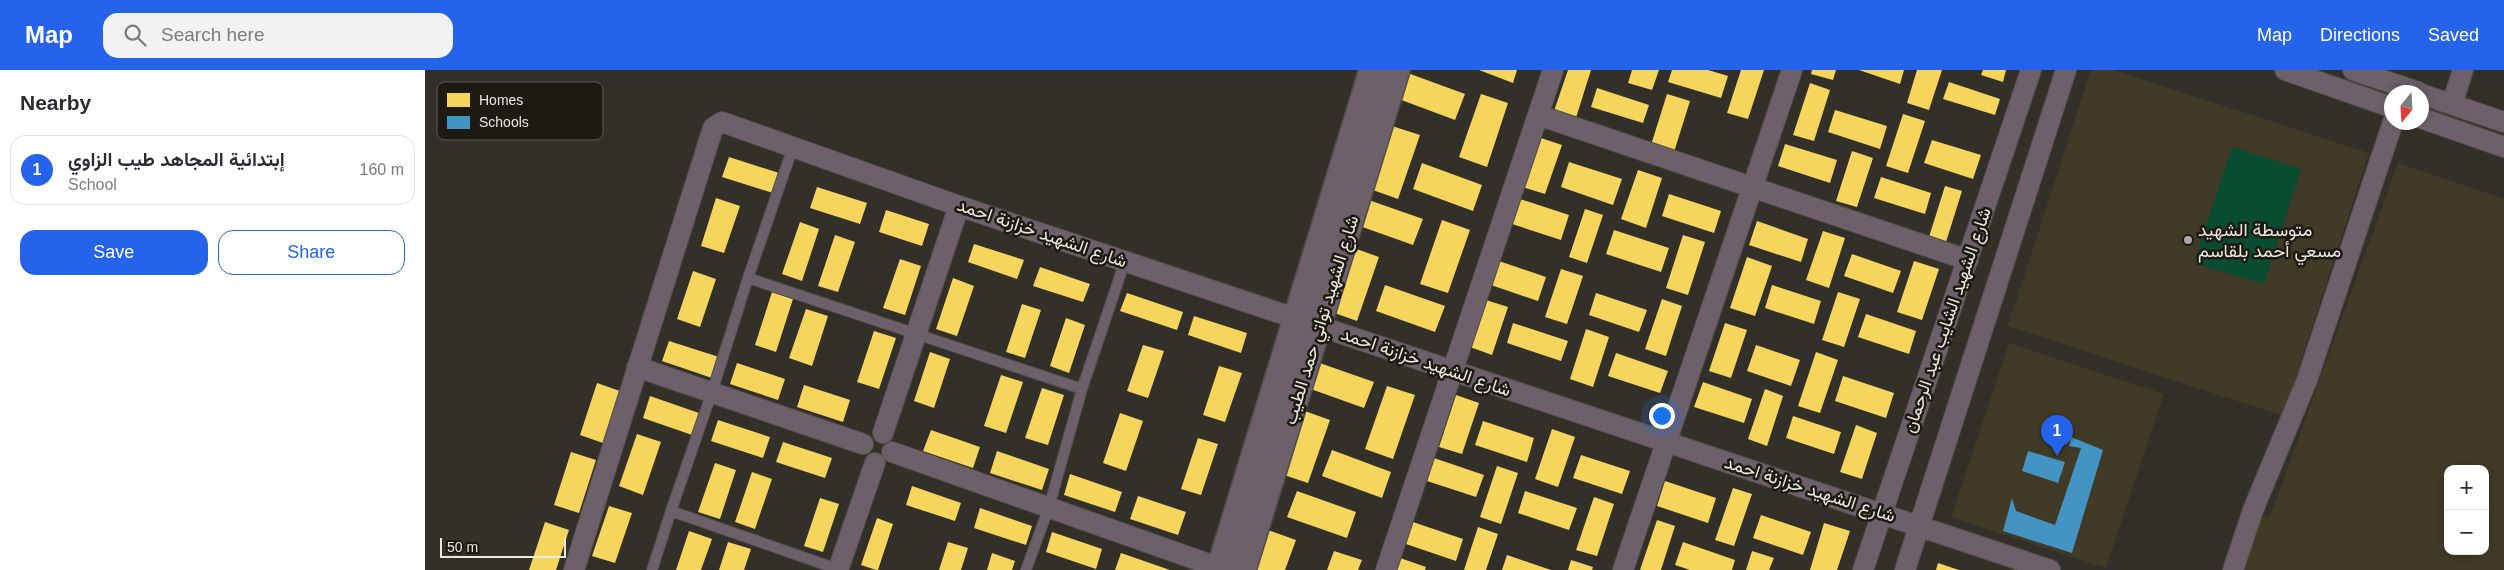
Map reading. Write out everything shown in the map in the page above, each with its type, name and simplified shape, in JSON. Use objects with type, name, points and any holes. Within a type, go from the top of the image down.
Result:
[{"type":"street","name":"شارع الشهيد تواتي حمد الطيب","points":[[1227,569],[1295,318],[1372,70]]},
{"type":"street","name":"شارع الشهيد تواتي حمد الطيب","points":[[1227,569],[1319,326],[1397,70]]},
{"type":"street","points":[[1387,570],[1553,70]]},
{"type":"street","points":[[1623,570],[1792,70]]},
{"type":"street","name":"شارع الشهيد الشايب عبد الرحمان","points":[[1863,570],[2031,70]]},
{"type":"street","name":"شارع الشهيد الشايب عبد الرحمان","points":[[1905,570],[2066,70]]},
{"type":"street","points":[[2285,70],[2384,105]]},
{"type":"street","points":[[2353,70],[2374,73],[2402,85]]},
{"type":"street","points":[[2452,104],[2463,70]]},
{"type":"street","points":[[2429,96],[2504,122]]},
{"type":"street","points":[[1538,115],[1968,260]]},
{"type":"street","points":[[2429,121],[2504,147]]},
{"type":"street","name":"شارع الشهيد خزازنة احمد","points":[[637,367],[713,128],[722,122],[959,206],[1920,525],[2050,570]]},
{"type":"street","points":[[2233,570],[2253,510],[2307,380],[2390,130]]},
{"type":"street","points":[[883,433],[959,206]]},
{"type":"street","points":[[574,570],[637,367],[863,444]]},
{"type":"street","points":[[883,433],[892,441],[892,452],[885,461],[875,463],[868,459],[863,452],[863,444],[871,434],[883,433]]},
{"type":"street","points":[[892,452],[1227,569]]},
{"type":"street","points":[[839,570],[875,463]]},
{"type":"lane","points":[[652,570],[793,147]]},
{"type":"lane","points":[[1026,570],[1049,507],[1082,388],[1125,261]]},
{"type":"lane","points":[[748,278],[1082,388]]},
{"type":"lane","points":[[671,511],[839,570]]},
{"type":"shaded area","name":"متوسطة الشهيد مسعي أحمد بلقاسم","points":[[2091,70],[2114,70],[2369,153],[2283,416],[2008,326]]},
{"type":"shaded area","points":[[2398,163],[2504,199],[2504,570],[2241,570],[2257,517],[2270,517]]},
{"type":"shaded area","points":[[2009,343],[2164,394],[2106,568],[1951,517]]},
{"type":"green space","points":[[2232,147],[2301,169],[2264,284],[2194,263]]},
{"type":"building: Homes","points":[[1479,70],[1517,70],[1513,83]]},
{"type":"building: Homes","points":[[1568,70],[1591,70],[1575,121],[1553,114]]},
{"type":"building: Homes","points":[[1632,70],[1659,70],[1652,90],[1628,83]]},
{"type":"building: Homes","points":[[1672,70],[1708,70],[1728,76],[1721,98],[1668,82]]},
{"type":"building: Homes","points":[[1741,70],[1764,70],[1748,119],[1727,113]]},
{"type":"building: Homes","points":[[1812,70],[1836,70],[1833,80],[1811,74]]},
{"type":"building: Homes","points":[[1859,70],[1904,70],[1900,84]]},
{"type":"building: Homes","points":[[1917,70],[1942,70],[1929,110],[1907,103]]},
{"type":"building: Homes","points":[[1983,70],[2006,70],[2003,82],[1981,75]]},
{"type":"building: Homes","points":[[1405,72],[1465,94],[1455,120],[1396,98]]},
{"type":"building: Homes","points":[[1949,82],[2000,99],[1995,115],[1943,99]]},
{"type":"building: Homes","points":[[1810,83],[1830,90],[1814,141],[1793,135]]},
{"type":"building: Homes","points":[[1597,88],[1649,105],[1643,123],[1591,107]]},
{"type":"building: Homes","points":[[1481,94],[1508,103],[1487,167],[1459,157]]},
{"type":"building: Homes","points":[[1667,94],[1690,101],[1674,152],[1651,145]]},
{"type":"building: Homes","points":[[1835,110],[1887,126],[1880,149],[1828,132]]},
{"type":"building: Homes","points":[[1903,114],[1925,121],[1908,173],[1886,166]]},
{"type":"building: Homes","points":[[1392,126],[1420,135],[1398,199],[1370,189]]},
{"type":"building: Homes","points":[[1538,137],[1562,145],[1545,194],[1522,187]]},
{"type":"building: Homes","points":[[1932,140],[1981,155],[1973,179],[1924,163]]},
{"type":"building: Homes","points":[[1785,144],[1837,160],[1830,183],[1778,166]]},
{"type":"building: Homes","points":[[1852,151],[1873,158],[1857,207],[1836,201]]},
{"type":"building: Homes","points":[[729,157],[779,173],[773,193],[722,177]]},
{"type":"building: Homes","points":[[1569,162],[1622,179],[1613,205],[1561,187]]},
{"type":"building: Homes","points":[[1422,163],[1482,185],[1473,211],[1413,189]]},
{"type":"building: Homes","points":[[1638,170],[1662,178],[1646,228],[1621,219]]},
{"type":"building: Homes","points":[[1881,177],[1931,193],[1925,214],[1874,198]]},
{"type":"building: Homes","points":[[1945,186],[1962,191],[1946,242],[1929,237]]},
{"type":"building: Homes","points":[[817,187],[867,203],[860,224],[810,208]]},
{"type":"building: Homes","points":[[1669,194],[1721,211],[1714,233],[1662,216]]},
{"type":"building: Homes","points":[[716,198],[740,206],[724,253],[701,246]]},
{"type":"building: Homes","points":[[1363,198],[1423,219],[1413,245],[1354,224]]},
{"type":"building: Homes","points":[[1517,198],[1569,215],[1561,240],[1509,223]]},
{"type":"building: Homes","points":[[1585,209],[1603,215],[1587,263],[1569,257]]},
{"type":"building: Homes","points":[[886,210],[929,224],[922,246],[879,232]]},
{"type":"building: Homes","points":[[1442,220],[1470,230],[1448,293],[1420,284]]},
{"type":"building: Homes","points":[[1757,221],[1808,239],[1801,262],[1749,245]]},
{"type":"building: Homes","points":[[800,222],[819,229],[802,281],[782,274]]},
{"type":"building: Homes","points":[[1614,230],[1669,248],[1661,272],[1606,254]]},
{"type":"building: Homes","points":[[1823,231],[1845,238],[1829,288],[1806,280]]},
{"type":"building: Homes","points":[[835,235],[855,242],[838,292],[818,286]]},
{"type":"building: Homes","points":[[1683,235],[1705,242],[1688,295],[1666,288]]},
{"type":"building: Homes","points":[[974,244],[1024,260],[1017,279],[968,262]]},
{"type":"building: Homes","points":[[1351,247],[1379,257],[1357,321],[1329,311]]},
{"type":"building: Homes","points":[[1852,254],[1901,271],[1893,293],[1844,276]]},
{"type":"building: Homes","points":[[1747,257],[1772,266],[1755,316],[1730,308]]},
{"type":"building: Homes","points":[[900,259],[921,266],[905,315],[883,308]]},
{"type":"building: Homes","points":[[1496,260],[1546,277],[1538,301],[1488,284]]},
{"type":"building: Homes","points":[[1914,261],[1939,269],[1922,320],[1897,312]]},
{"type":"building: Homes","points":[[1040,267],[1090,284],[1083,302],[1033,286]]},
{"type":"building: Homes","points":[[1561,269],[1583,276],[1567,324],[1545,317]]},
{"type":"building: Homes","points":[[693,271],[716,279],[700,327],[677,319]]},
{"type":"building: Homes","points":[[953,278],[974,286],[957,336],[936,329]]},
{"type":"building: Homes","points":[[1385,285],[1445,306],[1435,332],[1376,311]]},
{"type":"building: Homes","points":[[1772,285],[1821,301],[1814,324],[1765,308]]},
{"type":"building: Homes","points":[[772,292],[793,299],[776,352],[755,345]]},
{"type":"building: Homes","points":[[1838,292],[1860,299],[1844,347],[1822,340]]},
{"type":"building: Homes","points":[[1127,293],[1183,312],[1177,330],[1120,311]]},
{"type":"building: Homes","points":[[1596,293],[1647,310],[1639,332],[1589,315]]},
{"type":"building: Homes","points":[[1662,299],[1682,306],[1666,356],[1645,349]]},
{"type":"building: Homes","points":[[1486,300],[1508,307],[1492,355],[1470,347]]},
{"type":"building: Homes","points":[[1022,304],[1041,310],[1025,358],[1006,352]]},
{"type":"building: Homes","points":[[806,309],[828,316],[812,366],[789,358]]},
{"type":"building: Homes","points":[[1866,314],[1916,331],[1909,354],[1858,337]]},
{"type":"building: Homes","points":[[1194,316],[1247,333],[1241,353],[1188,335]]},
{"type":"building: Homes","points":[[1066,318],[1085,325],[1069,373],[1050,366]]},
{"type":"building: Homes","points":[[1513,323],[1568,341],[1561,361],[1507,343]]},
{"type":"building: Homes","points":[[1725,323],[1747,330],[1731,378],[1709,371]]},
{"type":"building: Homes","points":[[1586,329],[1609,337],[1593,387],[1570,379]]},
{"type":"building: Homes","points":[[874,331],[896,338],[879,389],[857,382]]},
{"type":"building: Homes","points":[[669,341],[719,357],[712,378],[662,361]]},
{"type":"building: Homes","points":[[1143,345],[1164,351],[1148,398],[1127,391]]},
{"type":"building: Homes","points":[[1756,345],[1800,360],[1791,386],[1747,371]]},
{"type":"building: Homes","points":[[930,352],[950,359],[934,408],[914,401]]},
{"type":"building: Homes","points":[[1816,352],[1838,360],[1820,413],[1798,406]]},
{"type":"building: Homes","points":[[1616,353],[1668,371],[1660,393],[1608,376]]},
{"type":"building: Homes","points":[[1314,361],[1374,382],[1364,408],[1305,387]]},
{"type":"building: Homes","points":[[737,363],[785,379],[778,400],[730,384]]},
{"type":"building: Homes","points":[[1219,366],[1242,373],[1225,422],[1203,415]]},
{"type":"building: Homes","points":[[1001,375],[1023,382],[1006,433],[984,426]]},
{"type":"building: Homes","points":[[1843,376],[1894,393],[1886,418],[1835,401]]},
{"type":"building: Homes","points":[[1703,382],[1752,399],[1744,423],[1694,407]]},
{"type":"building: Homes","points":[[597,383],[620,391],[603,443],[580,435]]},
{"type":"building: Homes","points":[[804,385],[850,400],[843,422],[797,407]]},
{"type":"building: Homes","points":[[1387,386],[1415,395],[1393,459],[1365,449]]},
{"type":"building: Homes","points":[[1042,388],[1064,395],[1048,445],[1025,438]]},
{"type":"building: Homes","points":[[1765,389],[1783,396],[1767,446],[1748,439]]},
{"type":"building: Homes","points":[[1456,395],[1479,403],[1462,454],[1439,447]]},
{"type":"building: Homes","points":[[650,396],[699,413],[692,435],[643,418]]},
{"type":"building: Homes","points":[[1302,410],[1330,420],[1308,483],[1281,474]]},
{"type":"building: Homes","points":[[1120,413],[1143,421],[1126,471],[1103,463]]},
{"type":"building: Homes","points":[[1793,416],[1841,432],[1834,454],[1786,438]]},
{"type":"building: Homes","points":[[718,420],[770,437],[763,458],[711,441]]},
{"type":"building: Homes","points":[[1483,421],[1534,438],[1527,462],[1475,445]]},
{"type":"building: Homes","points":[[1856,425],[1877,433],[1862,479],[1840,472]]},
{"type":"building: Homes","points":[[1552,429],[1575,437],[1558,487],[1535,479]]},
{"type":"building: Homes","points":[[931,430],[980,447],[973,468],[923,451]]},
{"type":"building: Homes","points":[[637,434],[661,442],[643,495],[619,486]]},
{"type":"building: Homes","points":[[1198,438],[1218,444],[1201,495],[1181,489]]},
{"type":"building: Homes","points":[[783,442],[832,458],[825,478],[776,462]]},
{"type":"building: Homes","points":[[1332,450],[1391,472],[1382,498],[1322,476]]},
{"type":"building: Homes","points":[[997,451],[1049,469],[1042,490],[990,473]]},
{"type":"building: Homes","points":[[571,452],[596,460],[579,513],[554,505]]},
{"type":"building: Homes","points":[[1581,455],[1630,471],[1622,494],[1573,478]]},
{"type":"building: Homes","points":[[1434,458],[1484,475],[1476,497],[1427,481]]},
{"type":"building: Homes","points":[[715,463],[736,470],[720,519],[698,512]]},
{"type":"building: Homes","points":[[1497,466],[1518,473],[1501,524],[1480,517]]},
{"type":"building: Homes","points":[[752,472],[772,479],[755,529],[735,522]]},
{"type":"building: Homes","points":[[1070,474],[1122,492],[1115,512],[1064,495]]},
{"type":"building: Homes","points":[[1665,481],[1716,498],[1708,523],[1657,506]]},
{"type":"building: Homes","points":[[912,486],[961,503],[955,521],[906,505]]},
{"type":"building: Homes","points":[[1733,488],[1752,494],[1734,546],[1715,540]]},
{"type":"building: Homes","points":[[1297,491],[1356,512],[1347,538],[1287,517]]},
{"type":"building: Homes","points":[[1525,491],[1577,508],[1569,530],[1518,513]]},
{"type":"building: Homes","points":[[1138,496],[1186,512],[1178,535],[1130,519]]},
{"type":"building: Homes","points":[[1594,497],[1614,504],[1597,556],[1576,550]]},
{"type":"building: Homes","points":[[820,498],[839,504],[823,552],[804,546]]},
{"type":"building: Homes","points":[[609,506],[632,513],[615,563],[592,556]]},
{"type":"building: Homes","points":[[980,508],[1032,526],[1026,545],[974,528]]},
{"type":"building: Homes","points":[[1761,515],[1811,532],[1803,555],[1753,538]]},
{"type":"building: Homes","points":[[877,518],[893,524],[878,570],[876,570],[861,565]]},
{"type":"building: Homes","points":[[1657,520],[1675,526],[1661,570],[1640,570]]},
{"type":"building: Homes","points":[[545,522],[569,530],[556,570],[529,570]]},
{"type":"building: Homes","points":[[1413,522],[1463,539],[1456,561],[1406,544]]},
{"type":"building: Homes","points":[[1824,523],[1850,531],[1837,570],[1810,570]]},
{"type":"building: Homes","points":[[1478,527],[1498,534],[1486,570],[1464,570]]},
{"type":"building: Homes","points":[[1268,530],[1296,540],[1285,570],[1254,570]]},
{"type":"building: Homes","points":[[689,531],[712,539],[701,570],[676,570]]},
{"type":"building: Homes","points":[[1052,532],[1102,549],[1096,569],[1046,552]]},
{"type":"building: Homes","points":[[728,542],[751,549],[744,570],[719,570]]},
{"type":"building: Homes","points":[[948,542],[968,548],[961,570],[939,570]]},
{"type":"building: Homes","points":[[1683,542],[1735,560],[1732,570],[1690,570],[1675,565]]},
{"type":"building: Homes","points":[[1334,551],[1362,560],[1358,570],[1327,570]]},
{"type":"building: Homes","points":[[1752,551],[1774,558],[1769,570],[1746,570]]},
{"type":"building: Homes","points":[[992,553],[1015,561],[1012,570],[987,570]]},
{"type":"building: Homes","points":[[1121,553],[1170,570],[1115,570]]},
{"type":"building: Homes","points":[[1507,555],[1551,570],[1502,570]]},
{"type":"building: Homes","points":[[1400,558],[1426,567],[1425,570],[1396,570]]},
{"type":"building: Homes","points":[[1571,560],[1593,567],[1592,570],[1568,570]]},
{"type":"building: Homes","points":[[1938,563],[1959,570],[1936,570]]},
{"type":"building: Schools","points":[[2071,437],[2103,450],[2072,553],[2003,531],[2012,498],[2016,511],[2055,525],[2081,448],[2069,446]]},
{"type":"building: Schools","points":[[2028,451],[2065,462],[2058,483],[2022,471]]},
{"type":"place","name":"متوسطة الشهيد مسعي أحمد بلقاسم","points":[[2188,240]]},
{"type":"place","name":"إبتدائية المجاهد طيب الزاوي","points":[[2057,456]]}]
